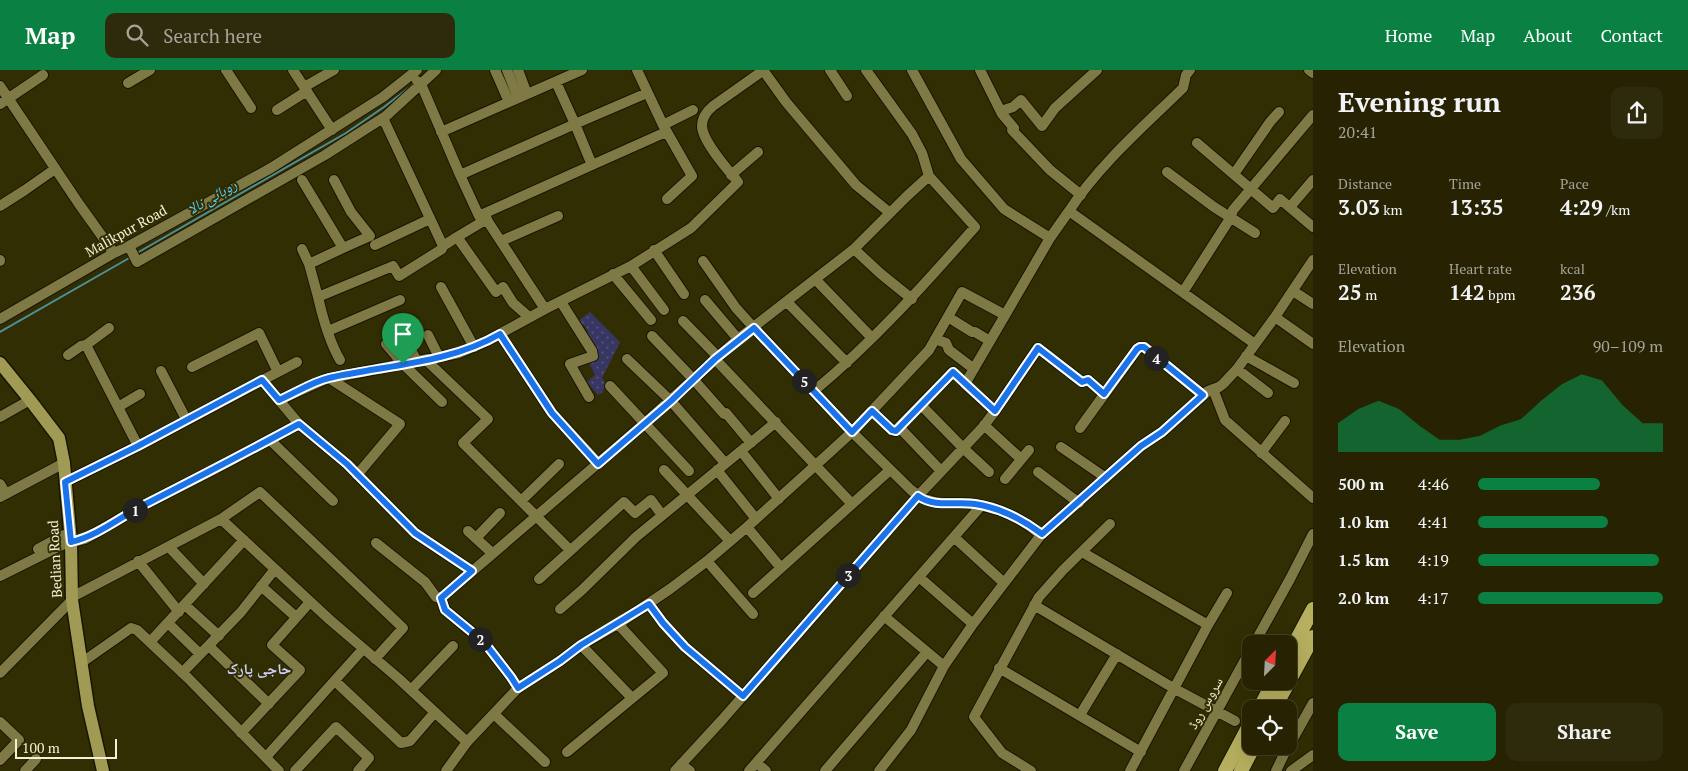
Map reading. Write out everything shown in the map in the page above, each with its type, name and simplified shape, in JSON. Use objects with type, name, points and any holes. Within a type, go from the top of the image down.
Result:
[{"type":"highway","points":[[1298,637],[1313,609]]},
{"type":"highway","points":[[1279,700],[1313,637]]},
{"type":"highway","points":[[1224,771],[1242,738]]},
{"type":"highway","points":[[1241,771],[1249,755]]},
{"type":"main road","name":"Bedian Road","points":[[0,363],[58,438],[64,464],[70,538],[72,598],[81,663],[103,771]]},
{"type":"street","points":[[128,83],[150,70]]},
{"type":"street","points":[[226,70],[251,108]]},
{"type":"street","points":[[293,70],[332,130]]},
{"type":"street","points":[[277,110],[334,70]]},
{"type":"street","points":[[132,251],[137,262],[186,224],[275,174],[325,155],[383,118],[416,77],[436,70]]},
{"type":"street","points":[[496,70],[518,98]]},
{"type":"street","points":[[508,70],[518,98]]},
{"type":"street","points":[[518,70],[518,98]]},
{"type":"street","points":[[441,132],[582,70]]},
{"type":"street","points":[[637,70],[665,128],[692,176],[667,199]]},
{"type":"street","points":[[279,400],[329,378],[459,353],[474,347],[631,266],[691,228],[738,182],[703,133],[702,124],[704,117],[707,111],[763,70],[786,102],[856,186],[890,214]]},
{"type":"street","points":[[830,70],[847,96]]},
{"type":"street","points":[[814,391],[847,363],[912,299],[975,227],[929,176],[922,153],[912,134],[866,70]]},
{"type":"street","points":[[912,70],[961,159],[1004,209],[1050,238]]},
{"type":"street","points":[[980,70],[1001,111],[1014,128],[1012,130],[1050,170],[1081,194]]},
{"type":"street","points":[[1001,111],[1013,107],[1021,100],[1042,126],[1055,108],[1097,70]]},
{"type":"street","points":[[965,384],[1050,238],[1069,210],[1117,152],[1183,88],[1186,74],[1190,70]]},
{"type":"street","points":[[1308,70],[1313,73]]},
{"type":"street","points":[[4,101],[43,75]]},
{"type":"street","points":[[416,77],[479,216],[485,216]]},
{"type":"street","name":"Malikpur Road","points":[[0,319],[114,253],[132,251],[186,224],[275,174],[280,160],[416,77]]},
{"type":"street","points":[[556,82],[592,165]]},
{"type":"street","points":[[0,86],[4,101],[114,253]]},
{"type":"street","points":[[460,175],[647,93]]},
{"type":"street","points":[[318,297],[393,266],[399,276],[442,249],[443,246],[485,216],[665,128],[693,110]]},
{"type":"street","points":[[1234,174],[1279,112]]},
{"type":"street","points":[[1183,292],[1231,217],[1233,210],[1313,115]]},
{"type":"street","points":[[383,118],[443,246]]},
{"type":"street","points":[[1197,143],[1273,208],[1280,199],[1313,227]]},
{"type":"street","points":[[731,174],[758,152]]},
{"type":"street","points":[[0,206],[55,169]]},
{"type":"street","points":[[1167,172],[1214,207],[1255,233]]},
{"type":"street","points":[[441,598],[671,401],[738,339],[854,249],[929,176]]},
{"type":"street","points":[[302,180],[343,248]]},
{"type":"street","points":[[309,264],[370,236],[352,212],[334,180]]},
{"type":"street","points":[[1290,207],[1313,180]]},
{"type":"street","points":[[1069,210],[1255,344]]},
{"type":"street","points":[[485,216],[545,309]]},
{"type":"street","points":[[501,241],[558,216]]},
{"type":"street","points":[[375,245],[430,219]]},
{"type":"street","points":[[457,237],[496,292],[503,287],[513,303],[530,317]]},
{"type":"street","points":[[302,249],[309,264],[323,320],[340,360]]},
{"type":"street","points":[[854,249],[912,299]]},
{"type":"street","points":[[654,250],[684,294]]},
{"type":"street","points":[[879,771],[911,730],[944,666],[973,624],[1042,534],[1141,446],[1162,432],[1203,395],[1223,384],[1237,369],[1275,317],[1313,260]]},
{"type":"street","points":[[703,262],[736,308],[754,328],[852,432],[918,496],[931,502],[948,504],[967,503],[1006,512],[1025,521],[1042,534]]},
{"type":"street","points":[[631,266],[664,310]]},
{"type":"street","points":[[613,274],[650,320]]},
{"type":"street","points":[[816,280],[872,338]]},
{"type":"street","points":[[441,287],[474,347]]},
{"type":"street","points":[[1293,291],[1313,304]]},
{"type":"street","points":[[446,771],[467,742],[518,688],[581,645],[649,604],[707,561],[748,527],[852,432],[929,350],[962,292],[1005,315]]},
{"type":"street","points":[[328,332],[400,300]]},
{"type":"street","points":[[705,300],[738,339]]},
{"type":"street","points":[[560,302],[592,351],[593,356],[570,364],[589,397]]},
{"type":"street","points":[[787,302],[847,363]]},
{"type":"street","points":[[948,317],[990,341]]},
{"type":"street","points":[[1275,317],[1313,344]]},
{"type":"street","points":[[683,321],[852,504]]},
{"type":"street","points":[[68,355],[81,346],[86,345],[109,328]]},
{"type":"street","points":[[192,367],[258,334],[278,372]]},
{"type":"street","points":[[500,334],[552,413],[598,464]]},
{"type":"street","points":[[428,335],[439,357]]},
{"type":"street","points":[[652,336],[724,414],[726,413],[751,443]]},
{"type":"street","points":[[935,339],[946,343],[949,350],[974,368]]},
{"type":"street","points":[[386,344],[403,364],[442,402]]},
{"type":"street","points":[[86,345],[138,446]]},
{"type":"street","points":[[410,347],[421,361],[488,419],[463,443],[570,550]]},
{"type":"street","points":[[1080,428],[1140,347],[1144,347],[1203,395]]},
{"type":"street","points":[[690,771],[678,767],[743,696],[918,496],[984,425],[1038,348],[1082,382],[1088,380],[1104,394]]},
{"type":"street","points":[[1246,356],[1294,383]]},
{"type":"street","points":[[627,359],[671,401],[725,463]]},
{"type":"street","points":[[65,482],[138,446],[297,362]]},
{"type":"street","points":[[1237,369],[1268,393]]},
{"type":"street","points":[[872,411],[894,431],[921,405],[952,370],[995,411]]},
{"type":"street","points":[[161,371],[186,419]]},
{"type":"street","points":[[329,378],[400,424],[357,475]]},
{"type":"street","points":[[262,380],[299,424],[357,475],[415,533],[472,571]]},
{"type":"street","points":[[610,386],[689,470]]},
{"type":"street","points":[[1213,389],[1225,420],[1313,498]]},
{"type":"street","points":[[118,407],[140,394]]},
{"type":"street","points":[[0,417],[30,400]]},
{"type":"street","points":[[921,405],[989,472]]},
{"type":"street","points":[[1261,453],[1285,421]]},
{"type":"street","points":[[560,609],[636,537],[776,422]]},
{"type":"street","points":[[0,569],[64,544],[70,538],[85,539],[140,507],[299,424]]},
{"type":"street","points":[[984,425],[1021,459]]},
{"type":"street","points":[[899,428],[941,471]]},
{"type":"street","points":[[270,440],[333,501]]},
{"type":"street","points":[[1060,447],[1106,478]]},
{"type":"street","points":[[741,450],[779,498]]},
{"type":"street","points":[[1005,479],[1030,450]]},
{"type":"street","points":[[0,484],[3,495],[64,464]]},
{"type":"street","points":[[522,500],[559,464]]},
{"type":"street","points":[[664,470],[730,541]]},
{"type":"street","points":[[716,470],[756,519]]},
{"type":"street","points":[[753,593],[890,470]]},
{"type":"street","points":[[1038,472],[1079,503]]},
{"type":"street","points":[[0,673],[72,598],[138,561],[169,547],[221,519],[260,492],[403,628],[375,659]]},
{"type":"street","points":[[539,578],[624,502],[635,513],[651,500],[662,515]]},
{"type":"street","points":[[749,771],[981,506]]},
{"type":"street","points":[[492,554],[472,535],[500,514]]},
{"type":"street","points":[[221,519],[310,602],[411,690],[467,742]]},
{"type":"street","points":[[1031,771],[1002,753],[974,716],[1034,605],[1063,570],[1110,524]]},
{"type":"street","points":[[748,527],[781,568]]},
{"type":"street","points":[[1259,635],[1313,534]]},
{"type":"street","points":[[954,537],[1004,583]]},
{"type":"street","points":[[150,642],[244,540]]},
{"type":"street","points":[[376,543],[425,582],[436,597],[441,598]]},
{"type":"street","points":[[169,547],[204,584]]},
{"type":"street","points":[[1082,552],[1208,625]]},
{"type":"street","points":[[0,576],[29,558]]},
{"type":"street","points":[[138,561],[182,608],[219,636]]},
{"type":"street","points":[[707,561],[753,614]]},
{"type":"street","points":[[182,673],[241,612],[275,569]]},
{"type":"street","points":[[919,577],[973,624]]},
{"type":"street","points":[[261,586],[296,617]]},
{"type":"street","points":[[1130,771],[1208,625],[1227,594]]},
{"type":"street","points":[[441,598],[445,610],[484,642],[518,688]]},
{"type":"street","points":[[241,732],[300,670],[272,645],[310,602]]},
{"type":"street","points":[[649,604],[685,647],[743,696]]},
{"type":"street","points":[[1034,605],[1175,689],[1235,721]]},
{"type":"street","points":[[884,616],[944,666]]},
{"type":"street","points":[[168,623],[200,654]]},
{"type":"street","points":[[567,752],[662,673],[618,624]]},
{"type":"street","points":[[81,663],[131,628],[137,630],[279,771]]},
{"type":"street","points":[[581,645],[632,698]]},
{"type":"street","points":[[209,646],[269,704]]},
{"type":"street","points":[[411,690],[452,646]]},
{"type":"street","points":[[266,758],[363,649]]},
{"type":"street","points":[[826,771],[927,652]]},
{"type":"street","points":[[1080,715],[1117,654]]},
{"type":"street","name":"سروس روڈ","points":[[1184,771],[1242,666]]},
{"type":"street","points":[[999,668],[1141,752]]},
{"type":"street","points":[[335,681],[401,743],[410,741],[435,712]]},
{"type":"street","points":[[1297,730],[1313,703]]},
{"type":"street","points":[[494,714],[545,762]]},
{"type":"street","points":[[0,722],[19,740],[0,760]]},
{"type":"street","points":[[295,771],[336,727],[369,758],[358,771]]},
{"type":"street","points":[[1276,771],[1283,755]]},
{"type":"street","points":[[1291,771],[1313,755]]},
{"type":"street","points":[[25,771],[36,759]]},
{"type":"street","points":[[757,763],[766,771]]},
{"type":"street","points":[[1302,771],[1313,763]]},
{"type":"shaded area","points":[[590,312],[620,342],[602,378],[606,384],[602,393],[598,395],[587,382],[595,375],[588,361],[592,344],[586,327],[578,321]]},
{"type":"waterway","name":"روہائی نالا","points":[[137,253],[346,133],[414,84]]},
{"type":"waterway","name":"روہائی نالا","points":[[0,332],[131,257]]},
{"type":"district","name":"حاجی پارک","points":[[259,669]]},
{"type":"route","points":[[754,328],[852,432],[872,411],[892,430],[896,431],[953,372],[995,411],[1038,348],[1082,382],[1088,380],[1104,394],[1137,349],[1144,347],[1203,395],[1162,432],[1141,446],[1042,534],[1025,521],[1006,512],[976,504],[931,502],[918,496],[743,696],[685,647],[649,604],[581,645],[518,688],[484,642],[445,610],[441,598],[472,571],[415,533],[347,464],[299,424],[212,472],[140,507],[85,539],[71,542],[65,482],[138,446],[262,380],[279,400],[326,379],[403,364],[459,353],[500,334],[552,413],[598,464],[671,401],[715,359],[754,328]]}]
